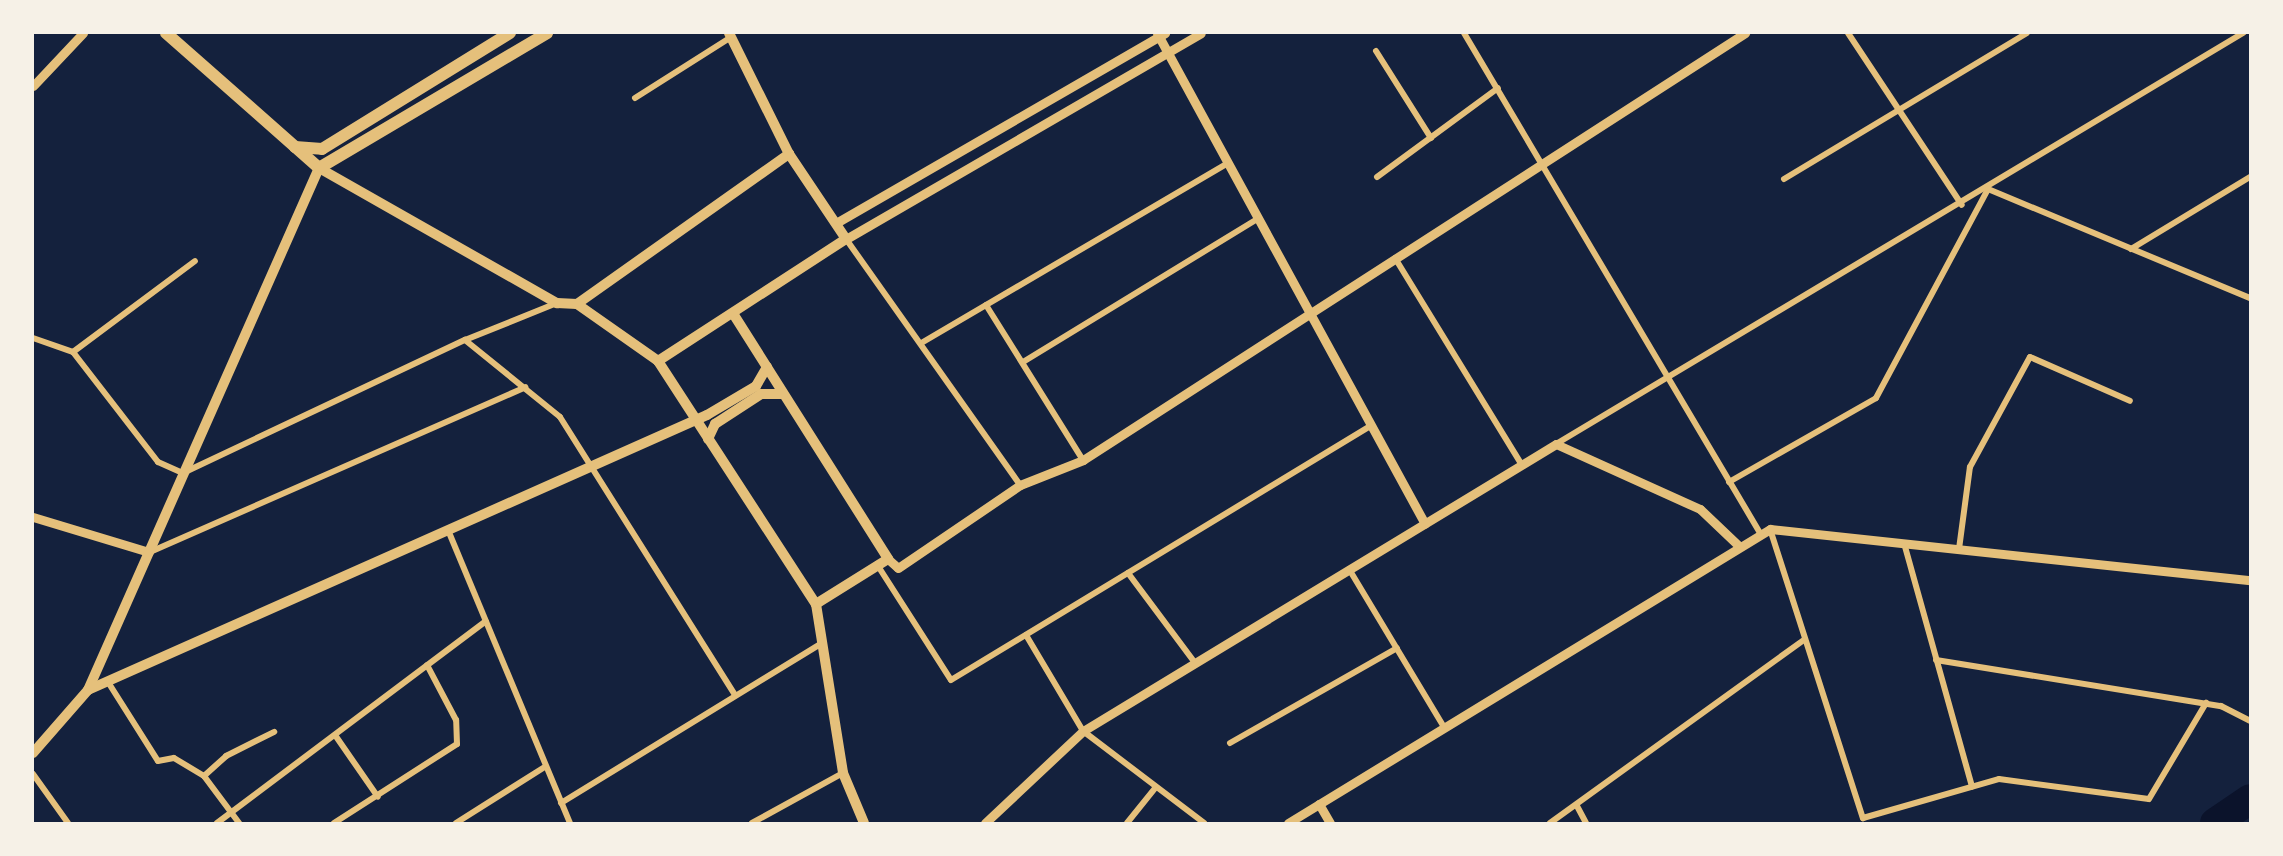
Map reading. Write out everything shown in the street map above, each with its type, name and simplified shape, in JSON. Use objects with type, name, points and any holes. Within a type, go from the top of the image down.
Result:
[{"type":"main road","points":[[166,33],[319,168],[557,303],[577,304],[658,361],[816,604],[843,773],[864,823]]},
{"type":"main road","points":[[295,147],[322,149],[510,33]]},
{"type":"main road","points":[[33,753],[88,690],[319,168],[547,33]]},
{"type":"main road","points":[[658,361],[734,315],[846,239],[789,154],[730,35]]},
{"type":"main road","points":[[577,304],[789,154]]},
{"type":"main road","points":[[734,315],[888,559],[816,604]]},
{"type":"main road","points":[[88,690],[592,468],[694,417],[707,415],[756,386],[766,367]]},
{"type":"main road","points":[[708,440],[715,424],[760,394],[783,394]]},
{"type":"street","points":[[33,86],[83,33]]},
{"type":"street","points":[[1020,485],[923,342],[846,239],[1201,33]]},
{"type":"street","points":[[1464,33],[1498,88],[1540,166],[1760,533]]},
{"type":"street","points":[[888,559],[898,568],[1020,485],[1083,460],[1308,312],[1745,33]]},
{"type":"street","points":[[1848,33],[1962,205]]},
{"type":"street","points":[[1784,179],[2027,33]]},
{"type":"street","points":[[985,823],[1083,731],[1556,444],[1962,205],[2243,33]]},
{"type":"street","points":[[836,223],[1160,34],[1167,52],[1226,164],[1425,524]]},
{"type":"street","points":[[635,98],[730,35]]},
{"type":"street","points":[[1376,51],[1431,138]]},
{"type":"street","points":[[1377,177],[1498,88]]},
{"type":"street","points":[[923,342],[1226,164]]},
{"type":"street","points":[[2131,249],[2250,177]]},
{"type":"street","points":[[1988,189],[2250,298]]},
{"type":"street","points":[[1729,482],[1876,398],[1988,189]]},
{"type":"street","points":[[1023,362],[1257,219]]},
{"type":"street","points":[[1395,258],[1522,465]]},
{"type":"street","points":[[73,352],[195,261]]},
{"type":"street","points":[[33,338],[73,352],[158,462],[183,473],[465,340],[557,303]]},
{"type":"street","points":[[986,305],[1083,460]]},
{"type":"street","points":[[465,340],[560,417],[735,695]]},
{"type":"street","points":[[1959,549],[1970,467],[2030,357],[2130,401]]},
{"type":"street","points":[[33,517],[149,552],[525,387]]},
{"type":"street","points":[[878,566],[951,680],[1370,426]]},
{"type":"street","points":[[1556,444],[1700,509],[1739,546]]},
{"type":"street","points":[[1288,823],[1770,529],[2250,580]]},
{"type":"street","points":[[1770,529],[1861,821],[1999,779],[2149,799],[2206,704]]},
{"type":"street","points":[[448,530],[543,768],[570,823]]},
{"type":"street","points":[[1904,543],[1972,787]]},
{"type":"street","points":[[1349,569],[1444,727]]},
{"type":"street","points":[[1128,573],[1195,663]]},
{"type":"street","points":[[217,823],[486,621]]},
{"type":"street","points":[[1026,635],[1083,731],[1204,823]]},
{"type":"street","points":[[1550,823],[1577,806],[1805,639]]},
{"type":"street","points":[[561,802],[823,643]]},
{"type":"street","points":[[1230,743],[1396,648]]},
{"type":"street","points":[[1936,660],[2206,704],[2250,721]]},
{"type":"street","points":[[334,823],[458,744],[456,720],[427,665]]},
{"type":"street","points":[[108,682],[158,761],[174,758],[204,776],[232,810],[239,823]]},
{"type":"street","points":[[204,776],[226,756],[274,732]]},
{"type":"street","points":[[335,735],[378,797]]},
{"type":"street","points":[[456,823],[543,768]]},
{"type":"street","points":[[753,823],[843,773]]},
{"type":"street","points":[[33,774],[68,823]]},
{"type":"street","points":[[1127,823],[1156,787]]},
{"type":"street","points":[[1319,804],[1330,823]]},
{"type":"street","points":[[1577,806],[1586,823]]},
{"type":"waterway","points":[[2215,823],[2250,799]]}]
